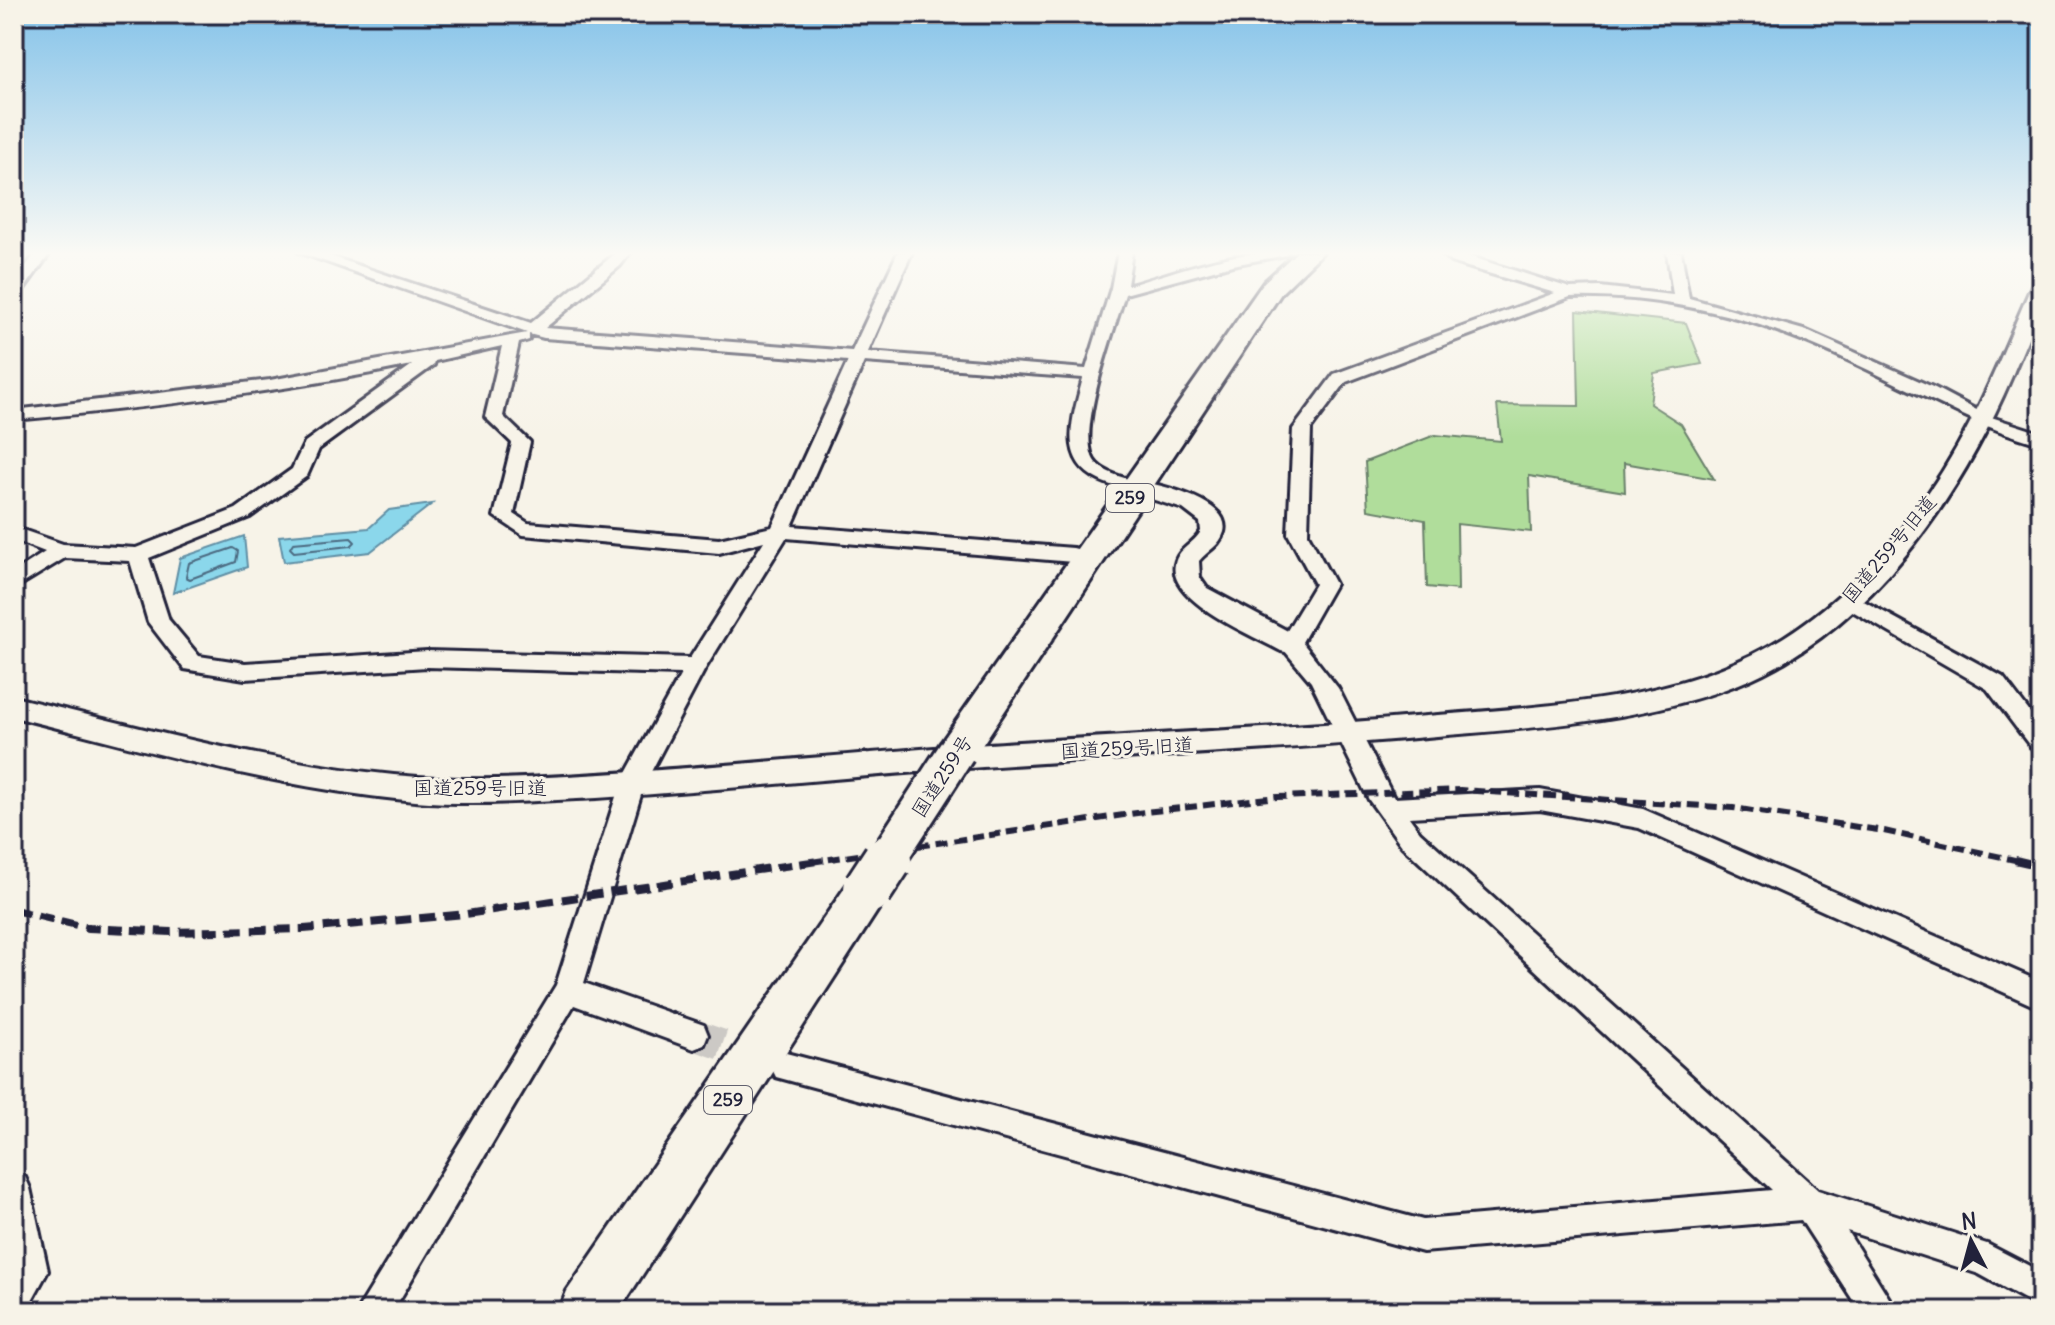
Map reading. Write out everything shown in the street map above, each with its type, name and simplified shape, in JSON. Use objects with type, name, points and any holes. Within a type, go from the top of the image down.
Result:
[{"type":"highway","name":"国道259号","points":[[587,1311],[957,751],[1255,314]]},
{"type":"street","points":[[488,314],[539,331],[1091,374]]},
{"type":"street","points":[[14,415],[97,407],[434,358],[539,331],[558,314]]},
{"type":"street","points":[[374,1311],[568,990],[632,784],[696,666],[780,531],[877,314]]},
{"type":"street","points":[[1111,314],[1091,374],[1079,447],[1086,464],[1116,481],[1187,501],[1202,509],[1210,520],[1211,531],[1207,543],[1187,562],[1185,571],[1190,585],[1198,594],[1290,644],[1308,658],[1388,808],[1411,839],[1809,1203],[1880,1311]]},
{"type":"street","points":[[1290,644],[1325,584],[1298,534],[1302,429],[1340,378],[1512,314]]},
{"type":"street","points":[[1728,314],[1801,334],[1929,392],[1982,420],[2041,439]]},
{"type":"street","name":"国道259号旧道","points":[[14,707],[320,778],[415,790],[632,784],[956,758],[1348,735],[1609,709],[1708,686],[1767,660],[1811,632],[1849,600],[1893,551],[1951,475],[1982,420],[2028,314]]},
{"type":"street","points":[[512,340],[494,417],[521,442],[504,516],[523,529],[719,546],[780,531],[1073,555],[1090,559]]},
{"type":"street","points":[[14,533],[61,551],[138,555],[243,513],[300,472],[311,446],[434,358]]},
{"type":"street","points":[[14,582],[61,551]]},
{"type":"street","points":[[138,555],[159,622],[192,663],[245,671],[427,659],[696,666]]},
{"type":"street","points":[[1849,600],[1995,683],[2041,744]]},
{"type":"street","points":[[1388,808],[1540,800],[1643,819],[2041,996]]},
{"type":"street","points":[[568,990],[694,1035]]},
{"type":"street","points":[[786,1067],[1423,1236],[1809,1203],[1987,1260],[2041,1291]]},
{"type":"street","points":[[14,1188],[31,1271],[14,1299]]},
{"type":"green space","points":[[1577,314],[1686,323],[1702,364],[1654,373],[1650,404],[1681,424],[1714,479],[1624,463],[1625,492],[1529,476],[1531,532],[1457,524],[1458,590],[1427,587],[1425,520],[1368,510],[1365,462],[1435,435],[1501,441],[1497,405],[1579,406]]},
{"type":"water","points":[[432,504],[370,552],[284,562],[279,536],[369,528],[389,510]]},
{"type":"water","points":[[244,536],[247,567],[173,593],[180,558]]},
{"type":"tunnel","points":[[694,1035],[761,1058]]},
{"type":"railway","points":[[811,862],[1137,813],[1277,797],[1460,790],[1733,808],[1884,831],[2016,860]]},
{"type":"railway","points":[[14,910],[89,928],[171,932],[304,929],[466,914],[824,860]]},
{"type":"railway","points":[[2016,860],[2024,862]]},
{"type":"railway","points":[[2016,860],[2041,866]]}]
